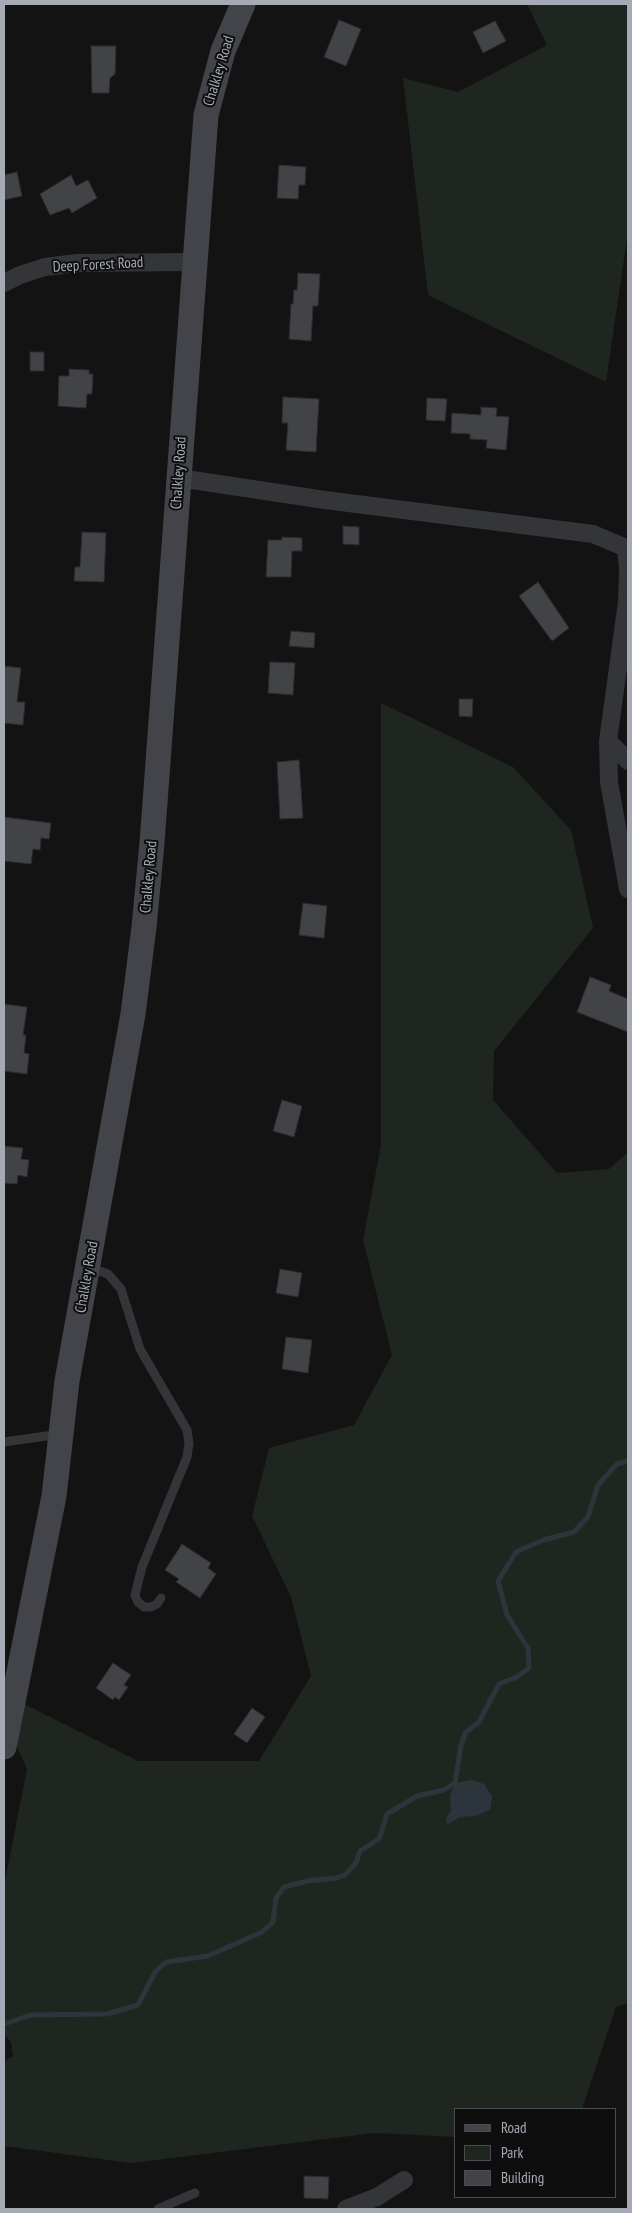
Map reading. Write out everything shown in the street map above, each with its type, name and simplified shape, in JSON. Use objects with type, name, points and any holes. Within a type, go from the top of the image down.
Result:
[{"type":"street","name":"Chalkley Road","points":[[4,1747],[54,1496],[67,1382],[128,1047],[144,927],[206,115],[223,51],[243,4]]},
{"type":"street","name":"Deep Forest Road","points":[[4,283],[20,275],[45,267],[77,263],[195,262]]},
{"type":"street","points":[[179,478],[325,500],[593,534],[626,548],[628,569],[624,653],[608,741],[609,782],[628,889]]},
{"type":"street","points":[[608,741],[628,761]]},
{"type":"street","points":[[346,2209],[377,2197],[404,2180]]},
{"type":"lane","points":[[89,1267],[108,1274],[121,1289],[140,1349],[186,1430],[189,1443],[187,1456],[142,1567],[135,1595],[138,1602],[144,1607],[158,1604],[161,1598]]},
{"type":"lane","points":[[4,1442],[60,1434]]},
{"type":"lane","points":[[158,2209],[195,2193]]},
{"type":"green space","points":[[527,4],[628,4],[628,232],[606,382],[428,295],[403,78],[458,92],[547,45]]},
{"type":"green space","points":[[381,703],[513,767],[571,830],[593,928],[494,1051],[493,1100],[557,1173],[609,1169],[628,1152],[628,2003],[616,2007],[582,2108],[454,2108],[454,2137],[375,2133],[131,2163],[4,2146],[4,2061],[13,2056],[11,2042],[4,2034],[4,1886],[27,1769],[14,1741],[22,1703],[138,1761],[259,1761],[311,1676],[291,1597],[252,1516],[269,1448],[354,1425],[392,1355],[363,1240],[381,1145]]},
{"type":"shaded area","points":[[472,1780],[484,1784],[492,1796],[490,1810],[475,1816],[460,1817],[447,1825],[446,1819],[451,1811],[450,1796],[455,1783]]},
{"type":"building","points":[[339,20],[361,29],[346,66],[324,57]]},
{"type":"building","points":[[495,21],[506,41],[483,53],[473,32]]},
{"type":"building","points":[[91,46],[116,46],[115,74],[110,78],[109,93],[92,93]]},
{"type":"building","points":[[279,165],[306,167],[305,185],[299,185],[298,199],[277,198]]},
{"type":"building","points":[[17,172],[22,196],[4,200],[4,175]]},
{"type":"building","points":[[71,175],[76,186],[88,180],[97,198],[72,213],[69,208],[50,215],[40,194]]},
{"type":"building","points":[[298,273],[320,274],[318,306],[313,306],[311,341],[289,339],[291,304],[293,304],[294,290],[297,290]]},
{"type":"building","points":[[30,352],[44,352],[44,371],[30,371]]},
{"type":"building","points":[[69,369],[89,370],[89,374],[93,374],[92,394],[87,394],[86,408],[58,406],[59,376],[69,376]]},
{"type":"building","points":[[283,397],[319,399],[316,452],[286,450],[288,423],[282,423]]},
{"type":"building","points":[[427,398],[447,399],[445,421],[426,420]]},
{"type":"building","points":[[481,407],[497,408],[496,416],[509,417],[506,450],[486,448],[487,440],[470,439],[470,434],[451,433],[452,413],[481,415]]},
{"type":"building","points":[[343,526],[359,527],[359,545],[343,544]]},
{"type":"building","points":[[82,532],[106,533],[104,582],[74,581],[75,567],[80,567]]},
{"type":"building","points":[[282,537],[302,538],[302,551],[292,551],[291,577],[266,577],[268,540],[282,540]]},
{"type":"building","points":[[538,582],[569,628],[552,641],[519,596]]},
{"type":"building","points":[[291,631],[315,633],[314,648],[289,646]]},
{"type":"building","points":[[270,662],[295,663],[293,695],[268,693]]},
{"type":"building","points":[[4,666],[21,668],[17,702],[25,702],[23,725],[4,723]]},
{"type":"building","points":[[459,699],[473,699],[472,717],[459,716]]},
{"type":"building","points":[[299,760],[303,818],[280,819],[277,762]]},
{"type":"building","points":[[4,817],[51,823],[49,839],[41,838],[40,850],[33,849],[31,864],[4,861]]},
{"type":"building","points":[[303,903],[327,906],[324,938],[299,935]]},
{"type":"building","points":[[590,977],[611,985],[609,991],[628,999],[628,1032],[577,1012]]},
{"type":"building","points":[[4,1004],[27,1007],[23,1035],[26,1035],[24,1053],[29,1054],[27,1074],[4,1071]]},
{"type":"building","points":[[282,1100],[302,1106],[294,1137],[273,1131]]},
{"type":"building","points":[[4,1146],[23,1148],[21,1159],[29,1160],[27,1177],[18,1175],[17,1184],[4,1183]]},
{"type":"building","points":[[280,1269],[302,1273],[298,1297],[276,1293]]},
{"type":"building","points":[[286,1337],[312,1340],[308,1373],[282,1369]]},
{"type":"building","points":[[182,1544],[211,1563],[208,1568],[216,1574],[200,1598],[176,1582],[179,1579],[165,1570]]},
{"type":"building","points":[[113,1663],[131,1675],[124,1685],[128,1687],[119,1700],[115,1697],[113,1700],[96,1688]]},
{"type":"building","points":[[252,1708],[265,1717],[247,1743],[234,1734]]},
{"type":"building","points":[[304,2176],[329,2177],[328,2199],[304,2198]]},
{"type":"waterway","points":[[4,2024],[31,2015],[107,2014],[138,2005],[155,1972],[166,1962],[208,1956],[262,1932],[273,1922],[276,1898],[284,1887],[345,1875],[356,1863],[360,1851],[379,1839],[387,1814],[417,1796],[444,1790],[455,1783],[461,1745],[466,1732],[479,1722],[499,1684],[515,1678],[529,1668],[528,1648],[507,1615],[498,1581],[516,1552],[543,1540],[574,1532],[588,1517],[598,1485],[617,1464],[628,1461]]}]
